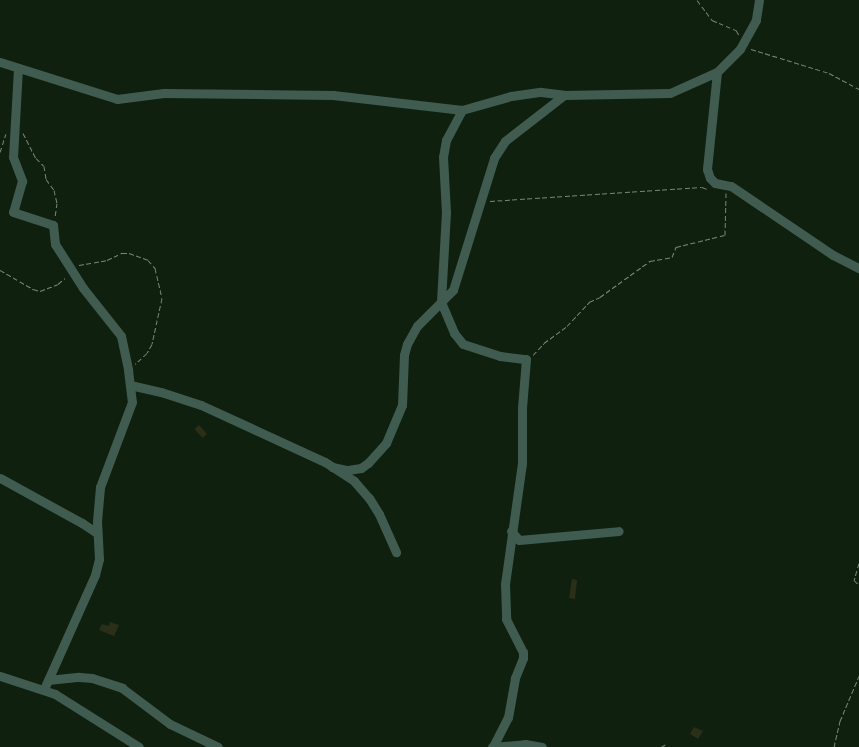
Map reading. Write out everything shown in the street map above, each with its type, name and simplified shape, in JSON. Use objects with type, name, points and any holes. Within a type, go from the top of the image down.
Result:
[{"type":"street","points":[[0,62],[117,98],[164,93],[333,95],[462,110],[511,96],[541,92],[564,95],[670,93],[717,72],[740,49],[756,20],[759,0]]},
{"type":"street","points":[[18,68],[13,157],[22,181],[14,212],[53,225],[55,244],[83,288],[121,336],[132,402],[130,412],[100,487],[97,533],[99,559],[96,575],[44,689]]},
{"type":"street","points":[[717,72],[707,169],[710,178],[715,183],[726,185],[833,255],[859,268]]},
{"type":"street","points":[[332,467],[348,470],[361,468],[382,447],[397,421],[402,405],[404,355],[407,344],[417,326],[453,290],[488,172],[499,148],[564,95]]},
{"type":"street","points":[[462,110],[446,140],[443,157],[446,212],[441,302],[454,333],[463,344],[500,356],[526,359],[522,463],[505,584],[506,620],[523,652],[523,658],[515,678],[508,717],[493,747]]},
{"type":"street","points":[[130,385],[161,392],[201,406],[260,431],[332,467],[354,482],[369,498],[380,514],[396,552]]},
{"type":"street","points":[[0,478],[97,533]]},
{"type":"street","points":[[511,531],[519,540],[619,531]]},
{"type":"street","points":[[0,676],[44,689],[79,708],[139,747]]},
{"type":"street","points":[[48,680],[79,676],[92,678],[122,688],[170,724],[218,747]]},
{"type":"street","points":[[493,747],[525,744],[542,747]]},
{"type":"path","points":[[697,0],[712,20],[736,30],[739,36],[746,39]]},
{"type":"path","points":[[740,49],[753,49],[788,59],[820,72],[829,73],[859,89]]},
{"type":"path","points":[[16,125],[36,158],[44,166],[46,178],[54,190],[57,203],[53,225]]},
{"type":"path","points":[[480,202],[702,187],[713,189],[726,185],[725,235],[673,248],[672,257],[650,261],[600,297],[589,302],[568,326],[526,359]]},
{"type":"path","points":[[0,270],[33,290],[40,291],[58,284],[78,265],[107,260],[122,253],[140,256],[152,264],[163,296],[156,328],[147,353],[128,370]]},
{"type":"path","points":[[859,563],[854,580],[859,585]]},
{"type":"path","points":[[834,747],[840,721],[859,676]]},
{"type":"path","points":[[661,747],[666,744]]},
{"type":"building","points":[[199,425],[207,434],[203,438],[195,429]]},
{"type":"building","points":[[572,579],[577,580],[575,599],[569,598]]},
{"type":"building","points":[[110,622],[119,625],[114,636],[99,630],[102,624],[109,626]]},
{"type":"building","points":[[694,727],[703,731],[698,739],[690,734]]}]
